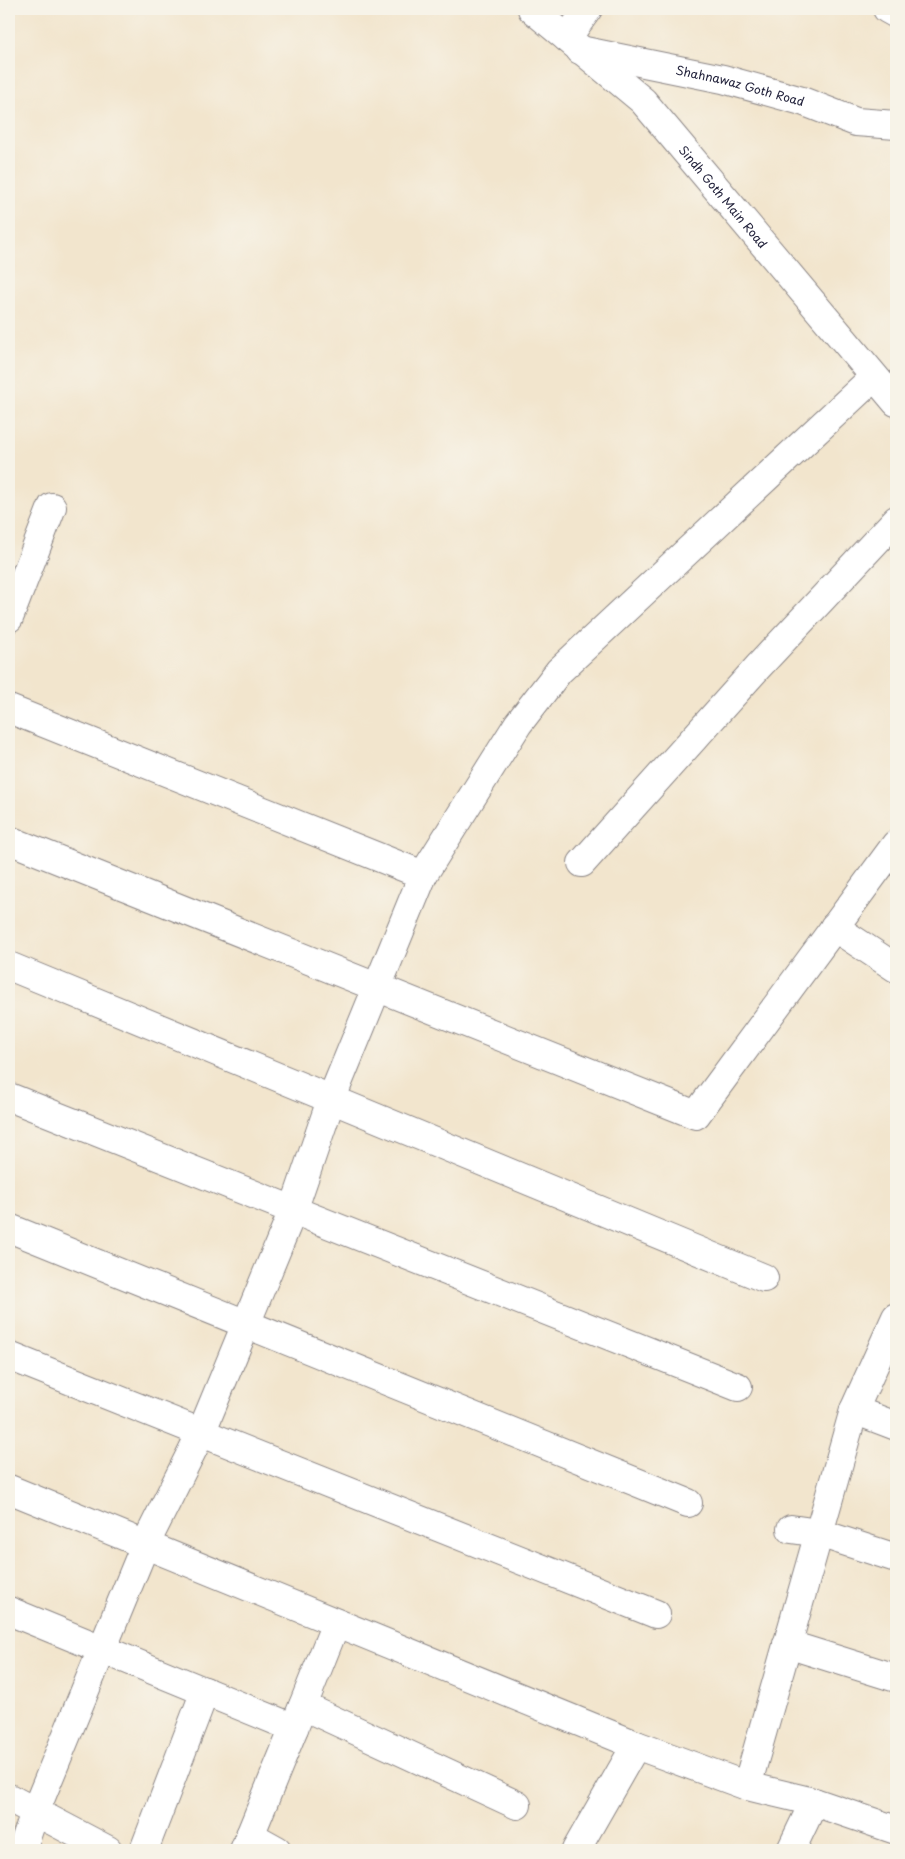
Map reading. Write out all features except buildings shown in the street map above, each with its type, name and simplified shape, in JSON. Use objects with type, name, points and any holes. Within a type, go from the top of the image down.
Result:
[{"type":"street","name":"Sindh Goth Main Road","points":[[532,9],[642,102],[896,402]]},
{"type":"street","points":[[573,44],[588,9]]},
{"type":"street","points":[[887,9],[896,14]]},
{"type":"street","name":"Shahnawaz Goth Road","points":[[573,44],[723,79],[802,101],[856,122],[896,125]]},
{"type":"street","points":[[22,1850],[35,1812],[145,1545],[202,1433],[245,1323],[294,1208],[331,1100],[423,874],[518,724],[559,671],[874,377]]},
{"type":"street","points":[[9,618],[52,507]]},
{"type":"street","points":[[582,863],[758,667],[896,520]]},
{"type":"street","points":[[9,709],[423,874]]},
{"type":"street","points":[[9,840],[379,986],[696,1115],[896,844]]},
{"type":"street","points":[[834,927],[896,968]]},
{"type":"street","points":[[9,966],[764,1278]]},
{"type":"street","points":[[9,1096],[294,1208],[738,1387]]},
{"type":"street","points":[[9,1228],[688,1503]]},
{"type":"street","points":[[747,1786],[854,1410],[896,1317]]},
{"type":"street","points":[[9,1356],[656,1614]]},
{"type":"street","points":[[854,1410],[896,1426]]},
{"type":"street","points":[[9,1489],[636,1745],[747,1786],[814,1802],[896,1830]]},
{"type":"street","points":[[792,1529],[819,1533],[896,1558]]},
{"type":"street","points":[[9,1611],[204,1691],[299,1717],[518,1804]]},
{"type":"street","points":[[277,1850],[247,1842],[336,1623]]},
{"type":"street","points":[[787,1644],[896,1678]]},
{"type":"street","points":[[144,1850],[204,1691]]},
{"type":"street","points":[[576,1850],[636,1745]]},
{"type":"street","points":[[9,1798],[108,1850]]},
{"type":"street","points":[[790,1850],[814,1802]]}]
